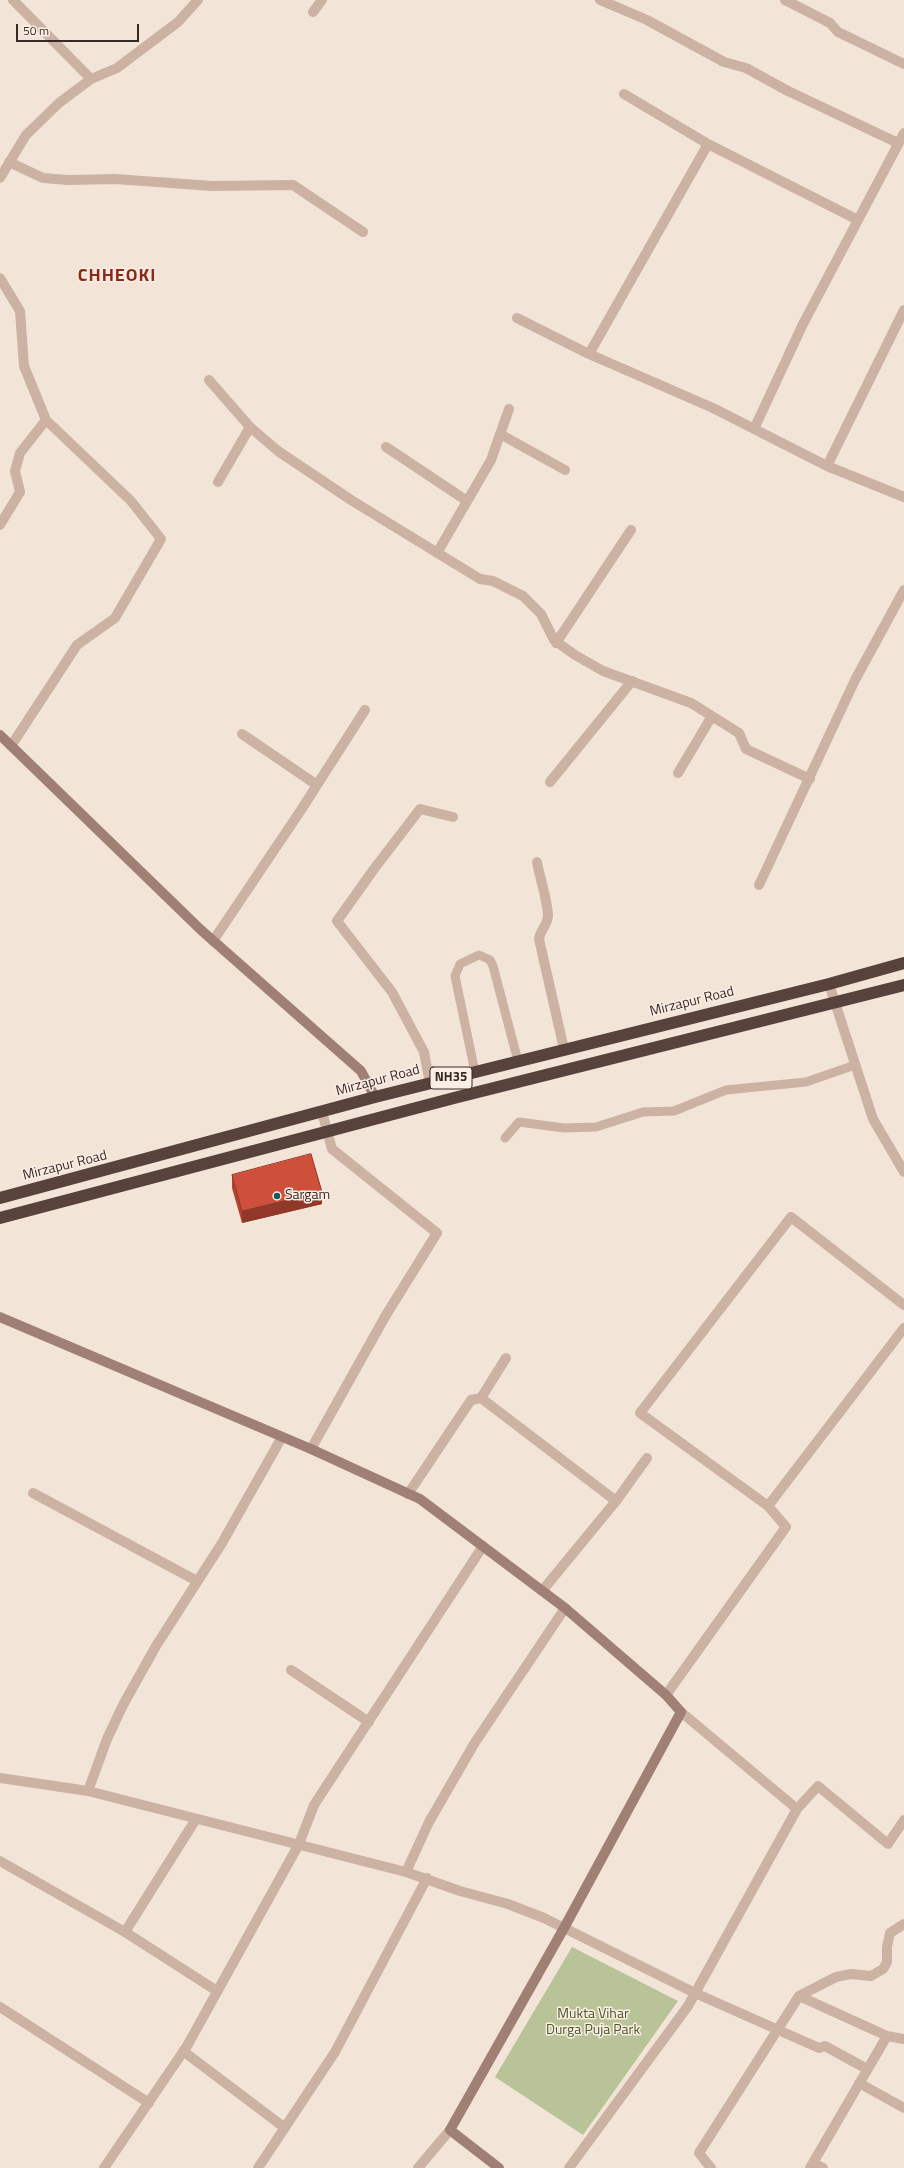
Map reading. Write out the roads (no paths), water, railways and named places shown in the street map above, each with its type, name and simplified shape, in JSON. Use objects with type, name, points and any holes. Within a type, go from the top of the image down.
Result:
[{"type":"highway","name":"Mirzapur Road","points":[[0,1198],[375,1097],[829,984],[904,963]]},
{"type":"highway","name":"NH35","points":[[0,1218],[662,1045],[904,985]]},
{"type":"street","points":[[13,0],[91,79]]},
{"type":"street","points":[[0,178],[26,135],[59,103],[91,79],[117,68],[178,22],[198,0]]},
{"type":"street","points":[[313,12],[322,0]]},
{"type":"street","points":[[600,0],[647,20],[724,62],[746,68],[788,91],[898,143]]},
{"type":"street","points":[[785,0],[830,23],[838,32],[904,64]]},
{"type":"street","points":[[624,94],[708,144],[858,220]]},
{"type":"street","points":[[754,429],[803,324],[904,132]]},
{"type":"street","points":[[589,354],[708,144]]},
{"type":"street","points":[[9,162],[42,178],[68,180],[116,179],[212,186],[293,185],[363,232]]},
{"type":"street","points":[[0,278],[20,311],[24,366],[46,420],[131,501],[162,539],[115,618],[77,645],[11,746]]},
{"type":"street","points":[[827,466],[904,310]]},
{"type":"street","points":[[517,318],[589,354],[713,408],[827,466],[904,497]]},
{"type":"street","points":[[209,380],[250,427],[290,459],[351,500],[480,579],[493,581],[523,596],[541,614],[556,642],[603,671],[691,703],[739,733],[746,749],[810,778]]},
{"type":"street","points":[[437,553],[491,460],[509,409]]},
{"type":"street","points":[[0,525],[20,492],[16,471],[20,454],[46,420]]},
{"type":"street","points":[[218,482],[250,427]]},
{"type":"street","points":[[500,434],[565,470]]},
{"type":"street","points":[[386,447],[467,501]]},
{"type":"street","points":[[556,642],[631,530]]},
{"type":"street","points":[[759,885],[855,680],[904,590]]},
{"type":"street","points":[[550,782],[632,681]]},
{"type":"street","points":[[213,941],[365,710]]},
{"type":"street","points":[[678,772],[712,716]]},
{"type":"street","points":[[242,734],[317,785]]},
{"type":"street","points":[[0,735],[213,941],[361,1071],[375,1097]]},
{"type":"street","points":[[430,1083],[424,1052],[392,992],[337,921],[374,869],[420,809],[453,817]]},
{"type":"street","points":[[537,862],[548,916],[545,926],[540,933],[539,939],[564,1049]]},
{"type":"street","points":[[829,984],[873,1119],[904,1172]]},
{"type":"street","points":[[311,1449],[386,1315],[437,1233],[332,1148],[322,1112]]},
{"type":"street","points":[[666,1695],[786,1527],[768,1506],[640,1413],[791,1217],[904,1305]]},
{"type":"street","points":[[0,1317],[311,1449],[420,1499],[565,1608],[666,1695],[681,1712],[797,1809]]},
{"type":"street","points":[[768,1506],[904,1328]]},
{"type":"street","points":[[408,1494],[472,1400],[481,1398],[506,1358]]},
{"type":"street","points":[[481,1398],[616,1501]]},
{"type":"street","points":[[88,1791],[107,1739],[123,1705],[156,1646],[222,1543],[282,1437]]},
{"type":"street","points":[[542,1590],[616,1501],[647,1458]]},
{"type":"street","points":[[33,1493],[197,1581]]},
{"type":"street","points":[[104,2168],[183,2051],[299,1844],[314,1805],[483,1546]]},
{"type":"street","points":[[406,1872],[429,1822],[474,1744],[565,1608]]},
{"type":"street","points":[[291,1670],[369,1722]]},
{"type":"street","points":[[418,2168],[450,2130],[564,1928],[681,1712]]},
{"type":"street","points":[[0,1778],[88,1791],[406,1872],[427,1878],[460,1891],[508,1904],[564,1928],[695,1993],[819,2048],[825,2046],[867,2069]]},
{"type":"street","points":[[569,2168],[688,2006],[797,1809],[818,1786],[888,1844],[904,1820]]},
{"type":"street","points":[[125,1932],[196,1819]]},
{"type":"street","points":[[0,1861],[125,1932],[217,1991]]},
{"type":"street","points":[[258,2168],[335,2052],[427,1878]]},
{"type":"street","points":[[711,2168],[699,2153],[798,1996],[836,1977],[852,1974],[871,1976],[883,1969],[887,1962],[887,1947],[890,1933],[904,1924]]},
{"type":"street","points":[[798,1996],[887,2036],[904,2039]]},
{"type":"street","points":[[0,2007],[149,2103]]},
{"type":"street","points":[[823,2168],[811,2165],[887,2036]]},
{"type":"street","points":[[183,2051],[285,2128]]},
{"type":"street","points":[[859,2083],[904,2108]]},
{"type":"street","points":[[450,2130],[499,2168]]},
{"type":"lane","points":[[475,1072],[455,976],[460,964],[479,955],[490,960],[493,966],[518,1061]]},
{"type":"lane","points":[[506,1138],[519,1122],[564,1128],[596,1127],[643,1112],[674,1111],[726,1090],[806,1082],[855,1066]]},
{"type":"place","name":"Sargam","points":[[277,1196]]},
{"type":"district","name":"CHHEOKI","points":[[117,277]]},
{"type":"park label","name":"Mukta Vihar Durga Puja Park","points":[[593,2024]]}]
